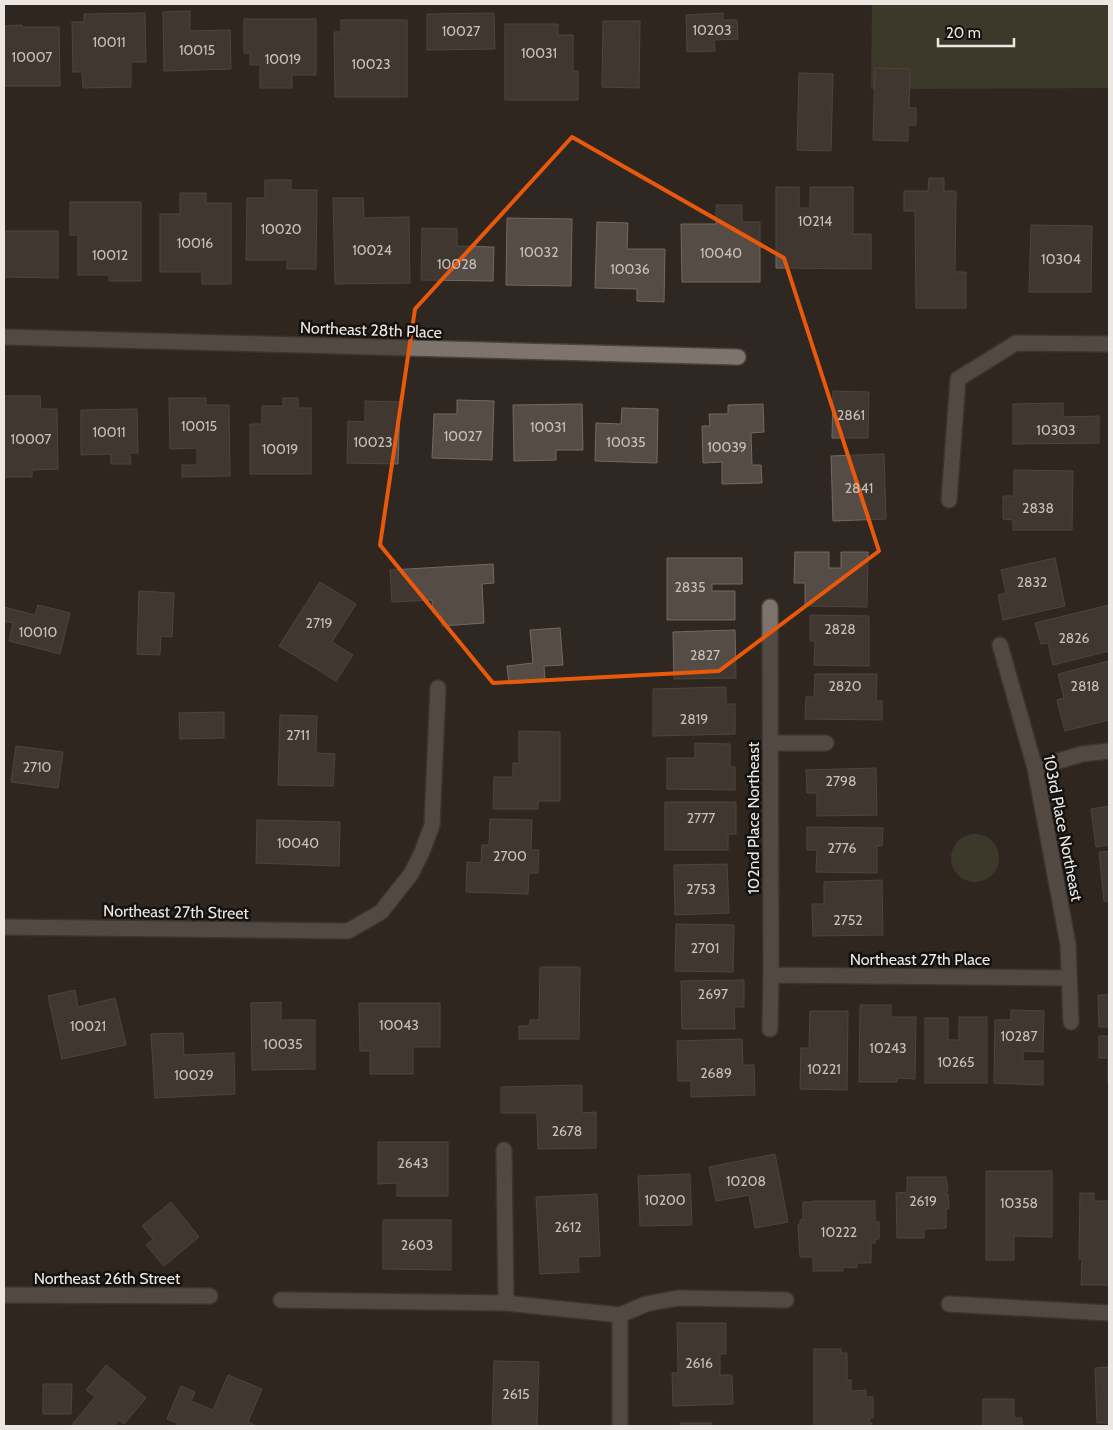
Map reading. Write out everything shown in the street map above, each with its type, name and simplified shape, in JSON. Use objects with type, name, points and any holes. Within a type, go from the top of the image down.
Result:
[{"type":"street","name":"Northeast 28th Place","points":[[4,337],[738,357]]},
{"type":"street","points":[[949,500],[958,379],[1016,343],[1109,344]]},
{"type":"street","name":"102nd Place Northeast","points":[[770,607],[770,1029]]},
{"type":"street","name":"103rd Place Northeast","points":[[1000,645],[1035,768],[1068,944],[1071,1022]]},
{"type":"street","name":"Northeast 27th Street","points":[[4,927],[348,931],[381,912],[411,874],[432,826],[438,688]]},
{"type":"street","points":[[770,743],[826,743]]},
{"type":"street","points":[[1035,768],[1082,754],[1109,751]]},
{"type":"street","name":"Northeast 27th Place","points":[[771,975],[1069,978]]},
{"type":"street","points":[[504,1150],[506,1303]]},
{"type":"street","name":"Northeast 26th Street","points":[[4,1294],[210,1296]]},
{"type":"street","points":[[281,1300],[506,1303],[620,1315],[646,1304],[678,1298],[786,1300]]},
{"type":"street","points":[[949,1304],[1109,1313]]},
{"type":"street","points":[[620,1315],[620,1426]]},
{"type":"highlighted area","points":[[572,137],[784,258],[879,551],[719,671],[493,683],[380,545],[415,309]]},
{"type":"green space","points":[[872,4],[1109,4],[1109,88],[871,89]]},
{"type":"green space","points":[[970,834],[980,834],[992,841],[999,853],[999,863],[992,875],[980,882],[970,882],[962,878],[955,871],[951,863],[951,853],[955,845],[962,838]]},
{"type":"building","points":[[190,11],[190,31],[230,30],[231,69],[164,71],[163,12]]},
{"type":"building","points":[[145,13],[146,62],[131,62],[131,87],[83,88],[82,72],[73,72],[72,22],[84,22],[84,14]]},
{"type":"building","points":[[494,13],[495,49],[427,50],[427,14]]},
{"type":"building","points":[[723,13],[723,20],[737,20],[738,39],[714,40],[715,51],[687,52],[686,15]]},
{"type":"building","points":[[244,19],[316,19],[316,75],[292,75],[292,88],[260,88],[260,65],[250,65],[250,53],[244,53]]},
{"type":"building","points":[[341,20],[407,20],[407,97],[335,97],[334,32],[341,32]]},
{"type":"building","points":[[603,21],[640,21],[639,88],[602,87]]},
{"type":"building","points":[[505,24],[558,24],[558,35],[573,35],[573,71],[578,71],[578,100],[505,100]]},
{"type":"building","points":[[22,25],[22,27],[59,27],[60,86],[4,86],[4,26]]},
{"type":"building","points":[[875,68],[910,69],[909,108],[916,108],[916,125],[908,125],[908,141],[873,140]]},
{"type":"building","points":[[799,73],[833,74],[831,151],[797,150]]},
{"type":"building","points":[[929,178],[944,178],[944,191],[956,191],[955,272],[966,272],[966,308],[916,308],[915,211],[904,211],[904,191],[928,191]]},
{"type":"building","points":[[265,180],[291,180],[291,190],[317,190],[316,269],[287,269],[287,260],[246,260],[247,198],[265,198]]},
{"type":"building","points":[[776,187],[799,187],[799,208],[810,208],[810,187],[853,187],[853,234],[871,234],[871,269],[776,268]]},
{"type":"building","points":[[180,193],[206,193],[206,203],[231,203],[231,284],[202,284],[202,272],[160,272],[160,214],[180,214]]},
{"type":"building","points":[[333,198],[363,198],[364,218],[409,217],[410,283],[335,284]]},
{"type":"building","points":[[70,202],[141,202],[141,281],[109,281],[109,275],[78,275],[78,235],[70,235]]},
{"type":"building","points":[[716,205],[742,205],[742,222],[760,222],[760,282],[682,282],[681,224],[716,224]]},
{"type":"building","points":[[507,218],[572,219],[571,286],[506,285]]},
{"type":"building","points":[[597,222],[628,223],[627,249],[665,249],[664,302],[637,301],[637,289],[595,288]]},
{"type":"building","points":[[1031,225],[1092,226],[1091,292],[1029,292]]},
{"type":"building","points":[[422,228],[457,229],[457,246],[494,247],[493,281],[421,280]]},
{"type":"building","points":[[4,231],[58,231],[58,278],[4,277]]},
{"type":"building","points":[[833,391],[869,392],[868,438],[832,438]]},
{"type":"building","points":[[4,396],[40,396],[41,409],[57,409],[58,469],[32,470],[32,477],[4,477]]},
{"type":"building","points":[[169,398],[206,398],[206,405],[229,405],[230,476],[182,477],[182,465],[197,465],[197,448],[170,449]]},
{"type":"building","points":[[283,398],[298,398],[298,408],[311,408],[311,474],[250,474],[250,424],[262,424],[262,406],[283,406]]},
{"type":"building","points":[[457,400],[494,401],[492,460],[432,458],[434,414],[457,414]]},
{"type":"building","points":[[365,401],[400,402],[398,464],[347,463],[348,421],[365,422]]},
{"type":"building","points":[[1063,403],[1063,417],[1099,416],[1099,443],[1013,444],[1013,404]]},
{"type":"building","points":[[582,404],[583,450],[556,450],[556,460],[514,461],[513,405]]},
{"type":"building","points":[[763,404],[764,432],[751,433],[752,465],[761,465],[762,483],[722,484],[722,462],[703,463],[702,426],[710,426],[709,414],[728,414],[728,405]]},
{"type":"building","points":[[622,408],[658,409],[657,463],[595,461],[596,423],[621,424]]},
{"type":"building","points":[[137,409],[138,453],[130,453],[131,464],[111,464],[111,454],[81,455],[81,410]]},
{"type":"building","points":[[884,454],[886,519],[833,521],[831,456]]},
{"type":"building","points":[[1014,470],[1073,471],[1072,530],[1013,530],[1013,520],[1003,519],[1003,496],[1014,496]]},
{"type":"building","points":[[795,552],[829,552],[829,568],[841,568],[841,552],[868,552],[867,607],[805,606],[805,583],[794,583]]},
{"type":"building","points":[[667,558],[742,558],[742,584],[712,584],[712,591],[735,591],[735,620],[667,620]]},
{"type":"building","points":[[1055,558],[1065,606],[1003,620],[998,595],[1006,593],[1001,570]]},
{"type":"building","points":[[493,564],[494,583],[482,584],[484,623],[442,626],[441,613],[433,613],[432,600],[392,602],[390,570]]},
{"type":"building","points":[[320,582],[356,604],[332,642],[353,655],[336,681],[279,646]]},
{"type":"building","points":[[139,591],[174,593],[172,637],[161,636],[160,655],[137,654]]},
{"type":"building","points":[[38,605],[70,613],[60,654],[9,641],[13,623],[4,621],[4,607],[35,615]]},
{"type":"building","points":[[1109,605],[1109,651],[1053,665],[1048,643],[1041,644],[1035,623]]},
{"type":"building","points":[[810,615],[869,616],[869,666],[814,665],[815,641],[810,641]]},
{"type":"building","points":[[560,628],[563,665],[544,666],[545,681],[509,684],[507,666],[533,663],[530,630]]},
{"type":"building","points":[[735,630],[736,678],[674,679],[673,632]]},
{"type":"building","points":[[1109,661],[1109,720],[1065,731],[1057,700],[1064,698],[1058,674]]},
{"type":"building","points":[[815,674],[877,674],[876,701],[882,701],[882,720],[805,719],[806,697],[814,697]]},
{"type":"building","points":[[726,687],[726,704],[735,704],[735,734],[653,736],[653,689]]},
{"type":"building","points":[[224,712],[224,738],[180,739],[179,713]]},
{"type":"building","points":[[280,715],[317,716],[316,753],[335,754],[333,786],[278,785]]},
{"type":"building","points":[[519,731],[560,732],[560,801],[538,801],[538,809],[493,809],[494,777],[513,777],[513,763],[519,763]]},
{"type":"building","points":[[695,743],[730,744],[730,767],[735,767],[735,790],[667,789],[667,758],[695,758]]},
{"type":"building","points":[[16,746],[63,752],[58,788],[11,782]]},
{"type":"building","points":[[876,768],[877,815],[817,816],[817,793],[807,793],[806,770]]},
{"type":"building","points":[[665,802],[736,802],[736,834],[728,834],[728,850],[665,850]]},
{"type":"building","points":[[1109,806],[1109,845],[1096,847],[1091,809]]},
{"type":"building","points":[[490,819],[532,820],[531,850],[539,850],[538,873],[529,873],[528,894],[466,892],[467,862],[481,863],[482,845],[489,845]]},
{"type":"building","points":[[257,820],[340,822],[339,866],[256,863]]},
{"type":"building","points":[[807,827],[883,828],[882,846],[877,846],[877,873],[816,872],[817,850],[807,850]]},
{"type":"building","points":[[1109,851],[1109,901],[1104,901],[1099,852]]},
{"type":"building","points":[[727,864],[729,913],[675,915],[674,865]]},
{"type":"building","points":[[882,880],[883,935],[813,936],[812,904],[824,904],[824,882]]},
{"type":"building","points":[[676,924],[734,925],[733,972],[675,971]]},
{"type":"building","points":[[540,967],[580,967],[579,1039],[519,1039],[519,1026],[530,1026],[530,1020],[539,1020]]},
{"type":"building","points":[[744,980],[744,1007],[734,1007],[735,1029],[682,1029],[681,981]]},
{"type":"building","points":[[75,990],[78,1007],[115,998],[126,1045],[62,1059],[48,996]]},
{"type":"building","points":[[1098,995],[1109,995],[1109,1027],[1099,1027]]},
{"type":"building","points":[[281,1002],[281,1020],[315,1020],[315,1069],[252,1070],[251,1003]]},
{"type":"building","points":[[359,1003],[440,1003],[440,1047],[413,1047],[413,1074],[370,1074],[370,1051],[360,1051]]},
{"type":"building","points":[[860,1005],[891,1005],[891,1017],[916,1017],[915,1079],[897,1078],[897,1082],[859,1082]]},
{"type":"building","points":[[1011,1010],[1044,1011],[1043,1052],[1023,1051],[1023,1061],[1043,1061],[1043,1085],[994,1083],[995,1020],[1011,1020]]},
{"type":"building","points":[[810,1011],[848,1011],[847,1090],[800,1089],[801,1048],[809,1048]]},
{"type":"building","points":[[959,1017],[987,1017],[987,1083],[925,1083],[925,1018],[948,1018],[948,1040],[959,1040]]},
{"type":"building","points":[[183,1033],[184,1055],[234,1053],[235,1094],[155,1098],[151,1034]]},
{"type":"building","points":[[1099,1036],[1109,1036],[1109,1082],[1108,1058],[1099,1058]]},
{"type":"building","points":[[742,1039],[743,1065],[754,1065],[755,1095],[691,1097],[691,1081],[678,1081],[677,1041]]},
{"type":"building","points":[[582,1085],[582,1113],[596,1112],[596,1148],[538,1149],[537,1113],[501,1113],[501,1087]]},
{"type":"building","points":[[378,1142],[448,1142],[448,1196],[397,1196],[397,1183],[378,1184]]},
{"type":"building","points":[[775,1154],[788,1222],[755,1228],[749,1195],[716,1201],[709,1167]]},
{"type":"building","points":[[986,1171],[1052,1171],[1052,1237],[1014,1236],[1014,1260],[986,1260]]},
{"type":"building","points":[[690,1174],[692,1225],[640,1226],[638,1176]]},
{"type":"building","points":[[907,1177],[946,1177],[948,1191],[946,1191],[946,1194],[948,1194],[949,1209],[946,1209],[946,1228],[924,1229],[924,1238],[897,1238],[896,1193],[907,1192]]},
{"type":"building","points":[[1080,1193],[1094,1193],[1094,1201],[1109,1201],[1109,1285],[1081,1285],[1082,1259],[1079,1259]]},
{"type":"building","points":[[597,1194],[600,1256],[578,1257],[579,1272],[540,1274],[536,1197]]},
{"type":"building","points":[[875,1201],[875,1222],[879,1222],[879,1239],[875,1239],[875,1243],[871,1243],[871,1263],[857,1263],[857,1268],[843,1267],[843,1271],[813,1271],[813,1257],[800,1257],[798,1225],[800,1225],[800,1220],[803,1220],[803,1202]]},
{"type":"building","points":[[171,1202],[199,1237],[164,1266],[146,1245],[153,1239],[142,1226]]},
{"type":"building","points":[[383,1220],[451,1220],[451,1270],[383,1269]]},
{"type":"building","points":[[677,1323],[726,1323],[726,1354],[720,1354],[720,1375],[732,1375],[733,1404],[673,1406],[672,1373],[678,1373]]},
{"type":"building","points":[[814,1349],[841,1349],[841,1353],[847,1353],[847,1380],[851,1380],[851,1391],[866,1390],[866,1397],[873,1397],[873,1418],[869,1418],[872,1426],[814,1426]]},
{"type":"building","points":[[494,1361],[539,1362],[537,1426],[492,1426]]},
{"type":"building","points":[[106,1365],[146,1398],[124,1424],[119,1420],[114,1426],[71,1426],[95,1397],[86,1390]]},
{"type":"building","points":[[1109,1367],[1109,1423],[1097,1423],[1095,1368]]},
{"type":"building","points":[[228,1375],[262,1389],[248,1422],[256,1426],[175,1426],[177,1423],[167,1419],[181,1386],[195,1392],[191,1401],[213,1410]]},
{"type":"building","points":[[43,1384],[72,1384],[71,1414],[43,1414]]},
{"type":"building","points":[[983,1399],[1014,1399],[1014,1418],[1022,1418],[1022,1426],[983,1426]]},
{"type":"building","points":[[680,1423],[712,1423],[712,1426],[680,1426]]}]
